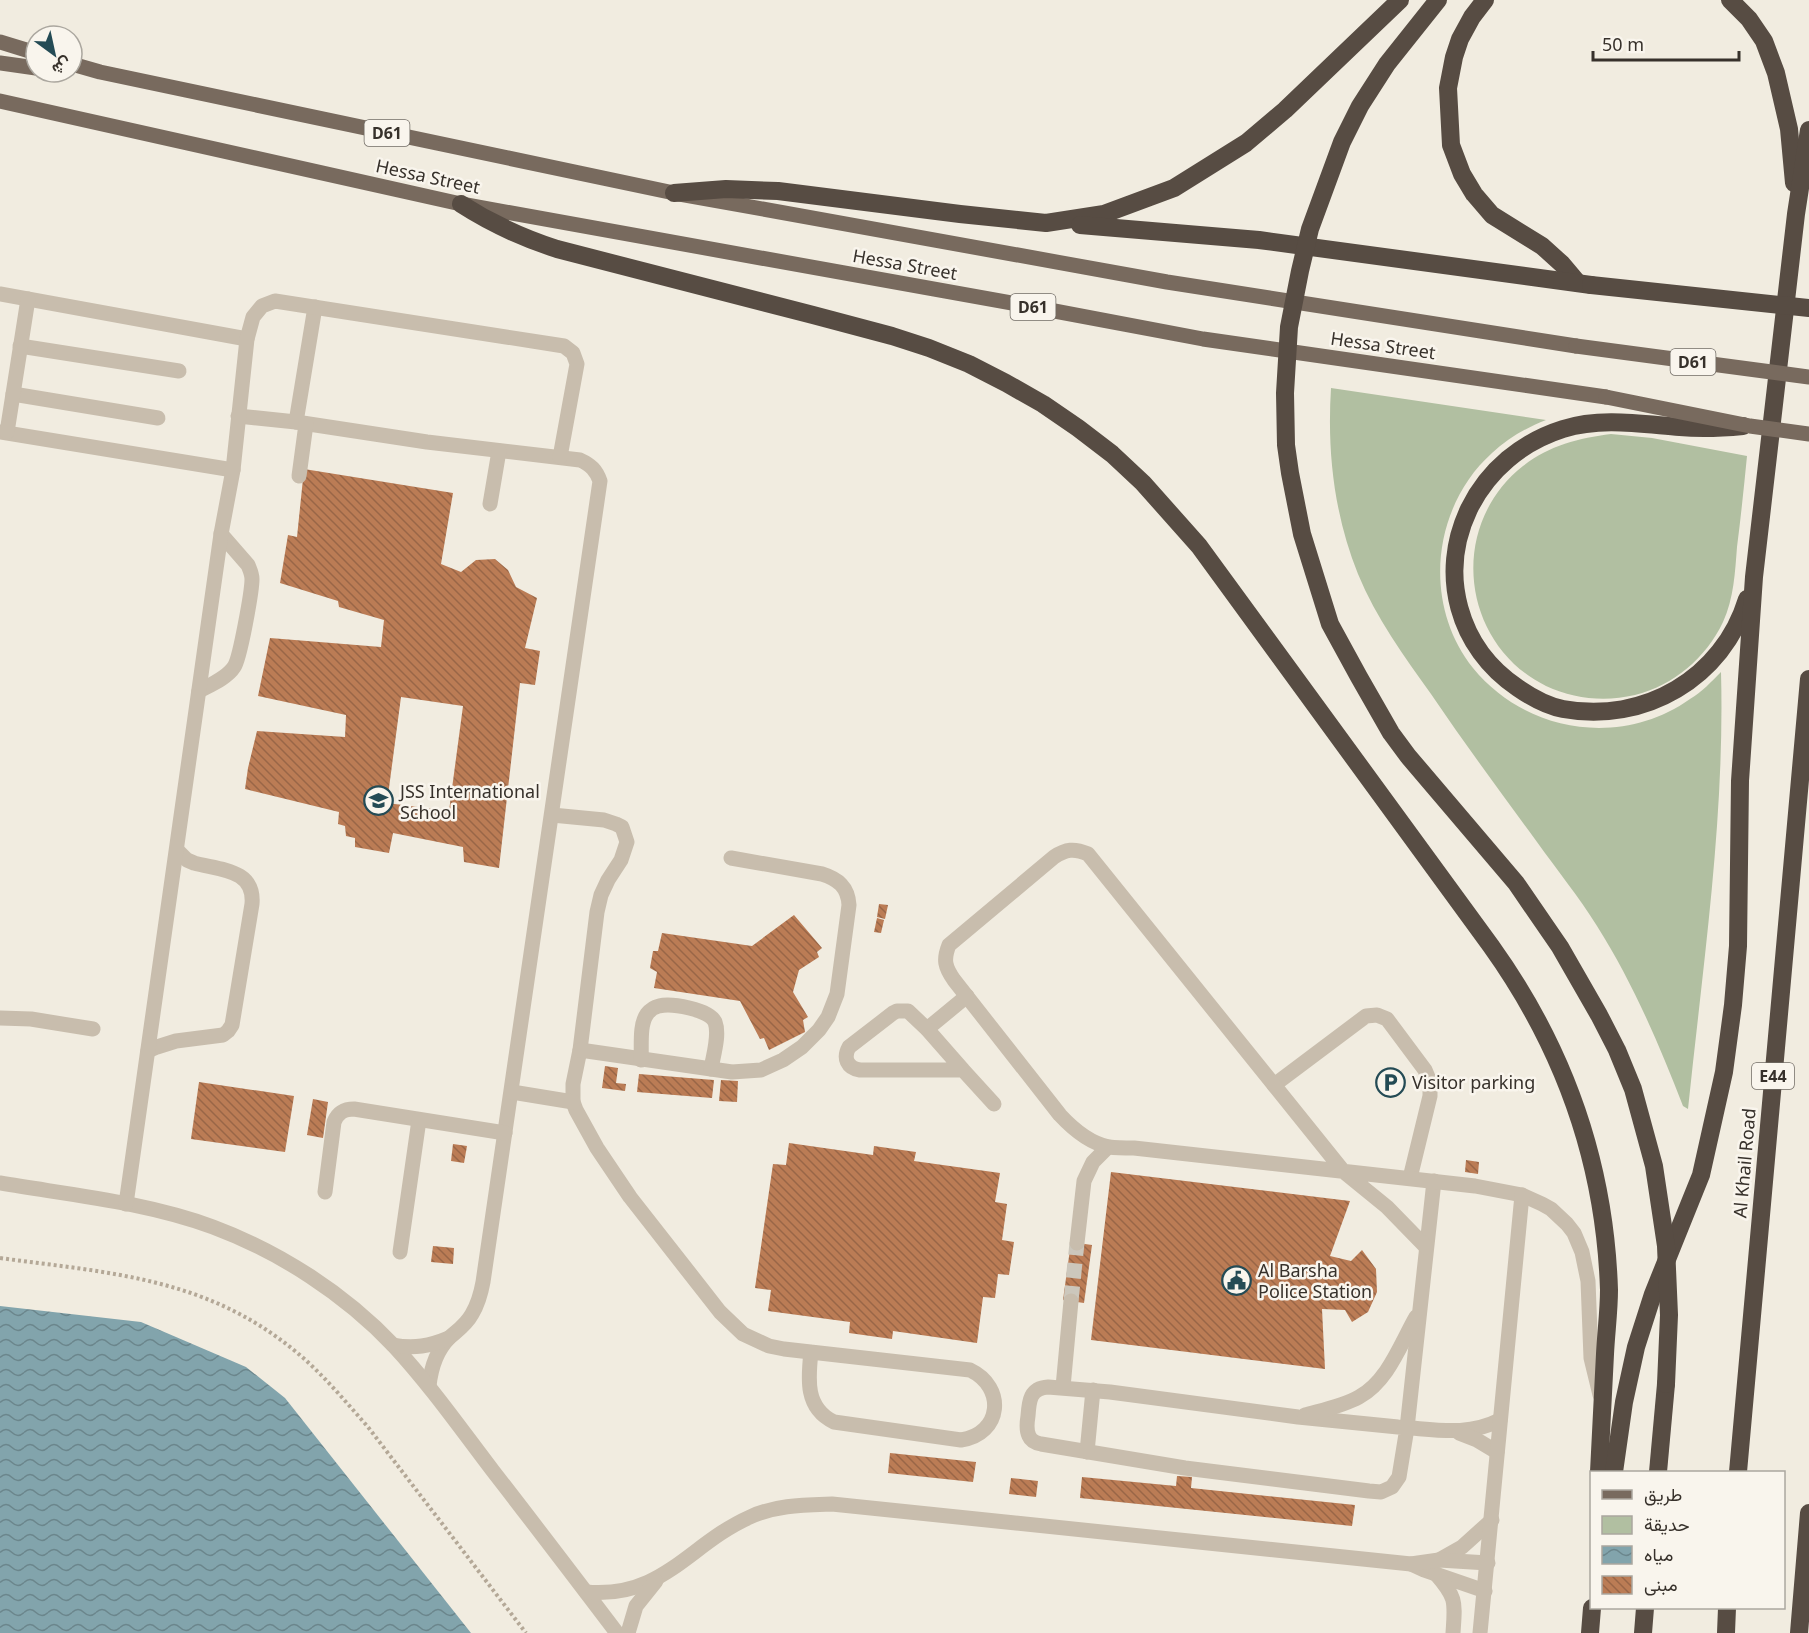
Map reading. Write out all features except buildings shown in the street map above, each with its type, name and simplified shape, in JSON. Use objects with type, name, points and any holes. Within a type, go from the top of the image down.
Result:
[{"type":"highway","points":[[1046,223],[1104,214],[1138,203],[1174,188],[1246,144],[1285,110],[1400,0]]},
{"type":"highway","points":[[1438,0],[1387,64],[1360,106],[1342,142],[1310,229],[1293,300],[1288,338],[1285,393],[1286,445],[1290,473],[1302,534],[1330,624],[1359,677],[1391,733],[1408,756],[1516,883],[1560,947],[1617,1050],[1633,1089],[1654,1166],[1666,1245],[1669,1315],[1658,1471]]},
{"type":"highway","points":[[1485,0],[1472,16],[1454,57],[1448,88],[1451,146],[1462,174],[1474,194],[1492,215],[1542,246],[1584,284]]},
{"type":"highway","points":[[1730,0],[1749,19],[1764,41],[1776,74],[1789,129],[1796,214]]},
{"type":"highway","points":[[1614,1471],[1624,1402],[1636,1347],[1653,1294],[1701,1175],[1724,1072],[1738,946],[1740,781],[1754,577],[1796,214],[1809,130]]},
{"type":"highway","points":[[674,193],[726,189],[778,191],[1046,223],[1259,240],[1584,284],[1809,308]]},
{"type":"highway","points":[[461,204],[498,226],[537,243],[892,336],[969,364],[1043,404],[1112,454],[1143,483],[1225,579],[1455,895],[1508,969],[1550,1043],[1585,1137],[1594,1169],[1605,1228],[1609,1293],[1599,1471]]},
{"type":"highway","points":[[1750,426],[1695,428],[1639,423],[1591,424],[1575,426],[1546,435],[1513,454],[1484,484],[1473,501],[1458,540],[1454,580],[1456,598],[1463,618],[1481,654],[1493,669],[1525,693],[1562,709],[1607,711],[1647,704],[1684,686],[1700,673],[1719,652],[1734,629],[1746,604],[1754,577]]},
{"type":"highway","name":"Al Khail Road","points":[[1738,1471],[1809,679]]},
{"type":"highway","points":[[1799,1633],[1809,1513]]},
{"type":"highway","points":[[1590,1633],[1592,1609]]},
{"type":"highway","points":[[1643,1633],[1645,1609]]},
{"type":"highway","points":[[1726,1633],[1727,1609]]},
{"type":"main road","points":[[0,42],[24,49]]},
{"type":"main road","points":[[0,63],[24,66]]},
{"type":"main road","name":"Hessa Street","points":[[84,67],[674,193],[1167,282],[1576,346],[1809,377]]},
{"type":"main road","points":[[84,71],[100,72]]},
{"type":"main road","name":"Hessa Street","points":[[0,101],[461,204],[1203,339],[1606,397],[1750,426],[1809,434]]},
{"type":"street","points":[[0,294],[247,339]]},
{"type":"street","points":[[28,299],[13,394],[3,432],[232,470]]},
{"type":"street","points":[[126,1204],[232,470],[247,339],[253,317],[262,306],[275,301],[564,346],[573,354],[577,364],[560,457]]},
{"type":"street","points":[[299,476],[301,423],[315,307]]},
{"type":"street","points":[[20,346],[179,371]]},
{"type":"street","points":[[13,394],[158,418]]},
{"type":"street","points":[[238,416],[580,460],[590,464],[597,472],[600,481],[512,1092],[479,1299],[473,1314],[463,1327],[442,1347],[433,1365],[429,1386]]},
{"type":"street","points":[[490,504],[499,451]]},
{"type":"street","points":[[199,691],[234,667],[239,655],[252,579],[248,566],[221,534]]},
{"type":"street","points":[[552,815],[604,820],[616,824],[622,827],[627,842],[621,860],[608,880],[598,904],[580,1050],[573,1084],[573,1102],[587,1132],[618,1180],[720,1312],[743,1334],[769,1346],[970,1370],[985,1379],[993,1391],[995,1404],[993,1417],[986,1429],[968,1439],[961,1440],[834,1422],[818,1410],[810,1396],[808,1378],[811,1352]]},
{"type":"street","points":[[1426,1247],[1388,1207],[1344,1172],[1088,854],[1077,849],[1064,850],[958,935],[949,945],[944,957],[947,969],[1060,1115],[1090,1140],[1108,1147],[1134,1148],[1344,1172],[1475,1185],[1522,1195],[1560,1216],[1579,1242],[1587,1271],[1592,1358],[1602,1404]]},
{"type":"street","points":[[148,1052],[166,1044],[223,1035],[228,1031],[232,1025],[252,904],[253,894],[249,884],[242,876],[194,863],[187,860],[177,850]]},
{"type":"street","points":[[580,1050],[742,1072],[761,1070],[793,1054],[819,1030],[832,1010],[837,994],[849,901],[844,888],[841,883],[829,876],[731,858]]},
{"type":"street","points":[[927,1029],[967,996]]},
{"type":"street","points":[[641,1060],[645,1016],[654,1007],[667,1005],[701,1011],[712,1018],[716,1029],[711,1069]]},
{"type":"street","points":[[963,1070],[860,1070],[849,1065],[846,1053],[849,1047],[897,1011],[908,1011],[927,1029],[994,1104]]},
{"type":"street","points":[[1274,1084],[1366,1016],[1377,1015],[1387,1019],[1425,1070],[1430,1082],[1430,1096],[1410,1178]]},
{"type":"street","points":[[0,1018],[31,1019],[93,1029]]},
{"type":"street","points":[[512,1092],[573,1102]]},
{"type":"street","points":[[325,1192],[334,1122],[344,1110],[354,1109],[505,1133]]},
{"type":"street","points":[[400,1252],[419,1120]]},
{"type":"street","points":[[1077,1243],[1084,1181],[1094,1162],[1108,1147]]},
{"type":"street","points":[[1434,1181],[1407,1428],[1399,1477],[1392,1487],[1381,1491],[1185,1467],[1041,1444],[1033,1441],[1028,1435],[1029,1402],[1032,1394],[1043,1387],[1093,1390],[1298,1417],[1407,1428],[1456,1432],[1483,1428],[1500,1420]]},
{"type":"street","points":[[0,1183],[126,1204],[175,1215],[253,1244],[289,1263],[324,1286],[357,1311],[393,1345],[429,1386],[617,1633]]},
{"type":"street","points":[[1480,1633],[1522,1195]]},
{"type":"street","points":[[1063,1387],[1071,1301]]},
{"type":"street","points":[[1298,1417],[1358,1397],[1376,1384],[1388,1369],[1419,1312]]},
{"type":"street","points":[[393,1345],[408,1348],[422,1347],[449,1338]]},
{"type":"street","points":[[1087,1452],[1093,1390]]},
{"type":"street","points":[[1456,1432],[1477,1440],[1497,1452]]},
{"type":"street","points":[[586,1592],[604,1594],[643,1585],[660,1577],[722,1533],[750,1517],[777,1508],[800,1505],[832,1504],[1437,1567],[1488,1563]]},
{"type":"street","points":[[1437,1567],[1492,1520]]},
{"type":"street","points":[[1437,1567],[1485,1591]]},
{"type":"street","points":[[1437,1567],[1453,1597],[1455,1607],[1453,1633]]},
{"type":"street","points":[[628,1633],[636,1606],[660,1577]]},
{"type":"path","points":[[0,1257],[157,1282],[216,1302],[271,1333],[311,1366],[368,1426],[526,1633]]},
{"type":"green space","points":[[1331,388],[1546,420],[1531,426],[1492,453],[1472,475],[1457,500],[1446,528],[1441,557],[1441,586],[1446,615],[1457,643],[1473,668],[1495,690],[1520,707],[1547,719],[1576,726],[1605,728],[1634,724],[1663,714],[1690,699],[1721,672],[1720,781],[1716,836],[1688,1109],[1683,1106],[1634,992],[1597,926],[1411,665],[1391,636],[1365,590],[1350,551],[1338,506],[1331,459]]},
{"type":"green space","points":[[1611,434],[1652,438],[1747,456],[1730,604],[1716,635],[1698,658],[1676,677],[1635,695],[1601,699],[1568,694],[1546,686],[1517,667],[1496,642],[1481,614],[1474,583],[1474,551],[1483,520],[1499,491],[1523,466],[1543,453],[1564,444]]},
{"type":"water","points":[[0,1306],[141,1322],[246,1367],[285,1398],[471,1633],[0,1633]]},
{"type":"tunnel","points":[[1071,1301],[1077,1243]]},
{"type":"place","name":"JSS International School","points":[[379,801]]},
{"type":"place","name":"Visitor parking","points":[[1391,1082]]},
{"type":"place","name":"Al Barsha Police Station","points":[[1237,1280]]}]
